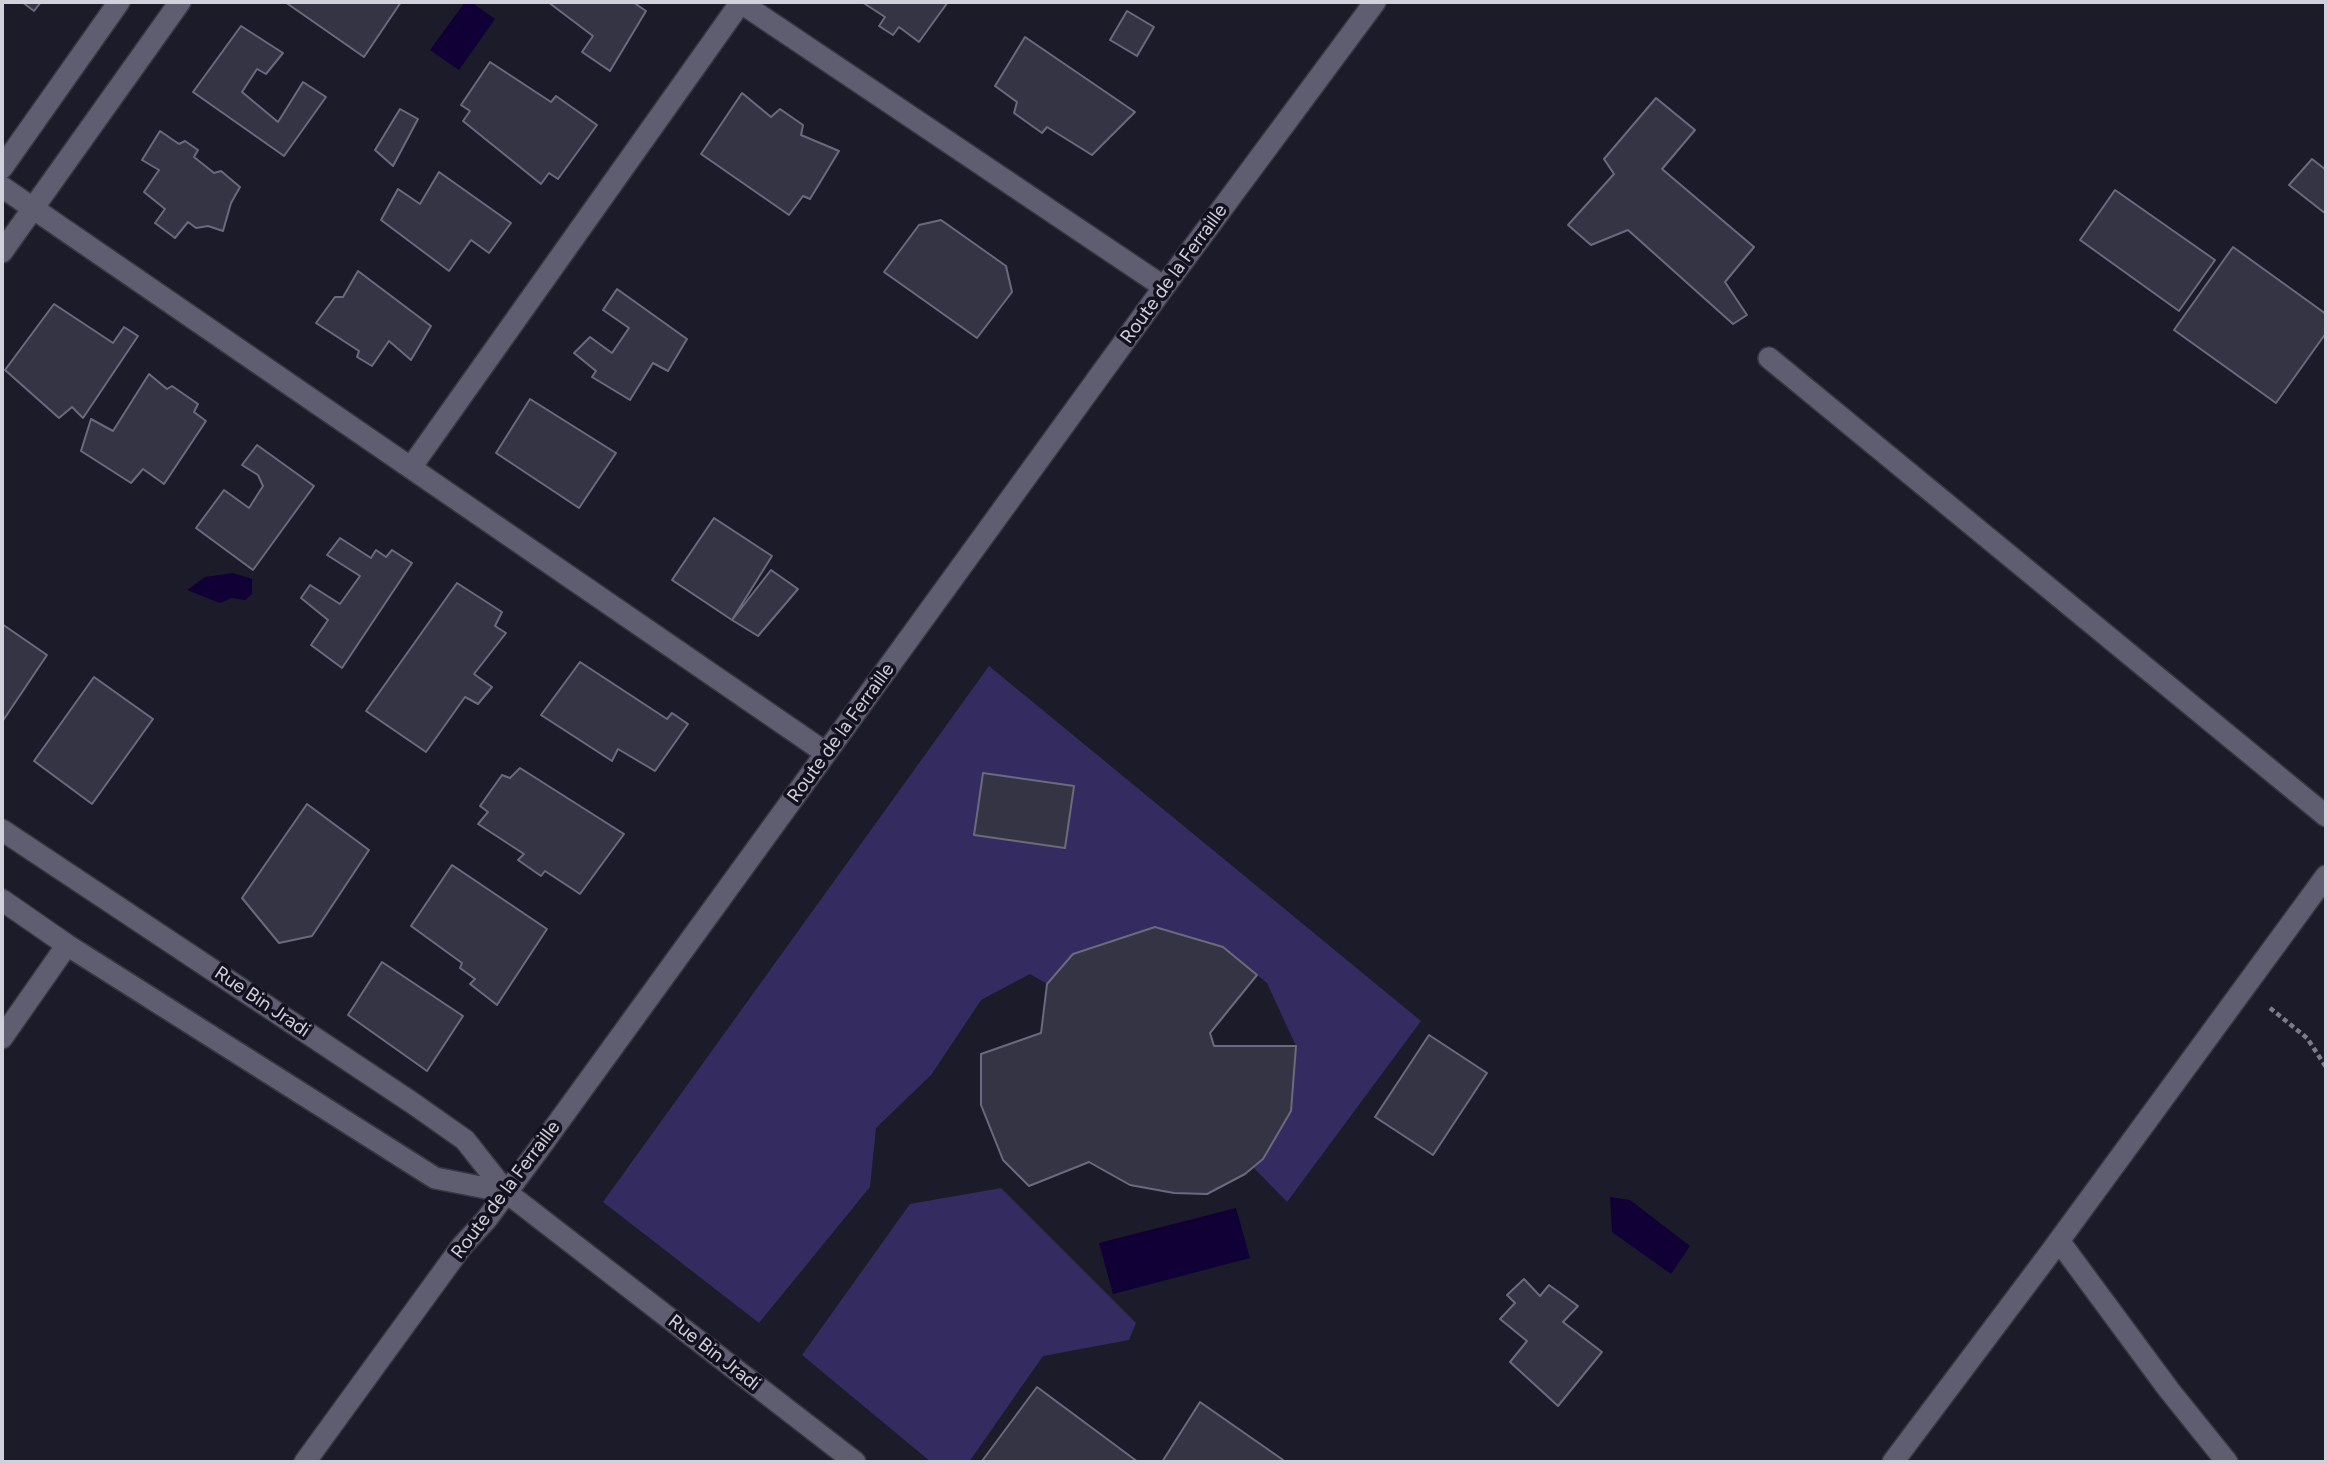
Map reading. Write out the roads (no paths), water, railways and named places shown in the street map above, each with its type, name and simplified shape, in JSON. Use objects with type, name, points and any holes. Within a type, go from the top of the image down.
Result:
[{"type":"street","points":[[2,168],[119,2]]},
{"type":"street","points":[[2,252],[180,2]]},
{"type":"street","points":[[412,466],[740,2],[1164,287]]},
{"type":"street","name":"Route de la Ferraille","points":[[305,1462],[462,1246],[486,1220],[1164,287],[1375,2]]},
{"type":"street","points":[[2,187],[412,466],[826,753]]},
{"type":"street","points":[[1769,358],[2326,816]]},
{"type":"street","name":"Rue Bin Jradi","points":[[2,830],[411,1101],[465,1140],[506,1192],[855,1462]]},
{"type":"street","points":[[1893,1462],[2059,1241],[2326,876]]},
{"type":"street","name":"Rue Bin Jradi","points":[[2,900],[435,1178],[506,1192]]},
{"type":"street","points":[[2,1038],[67,944]]},
{"type":"street","points":[[2059,1241],[2169,1390],[2227,1462]]}]
